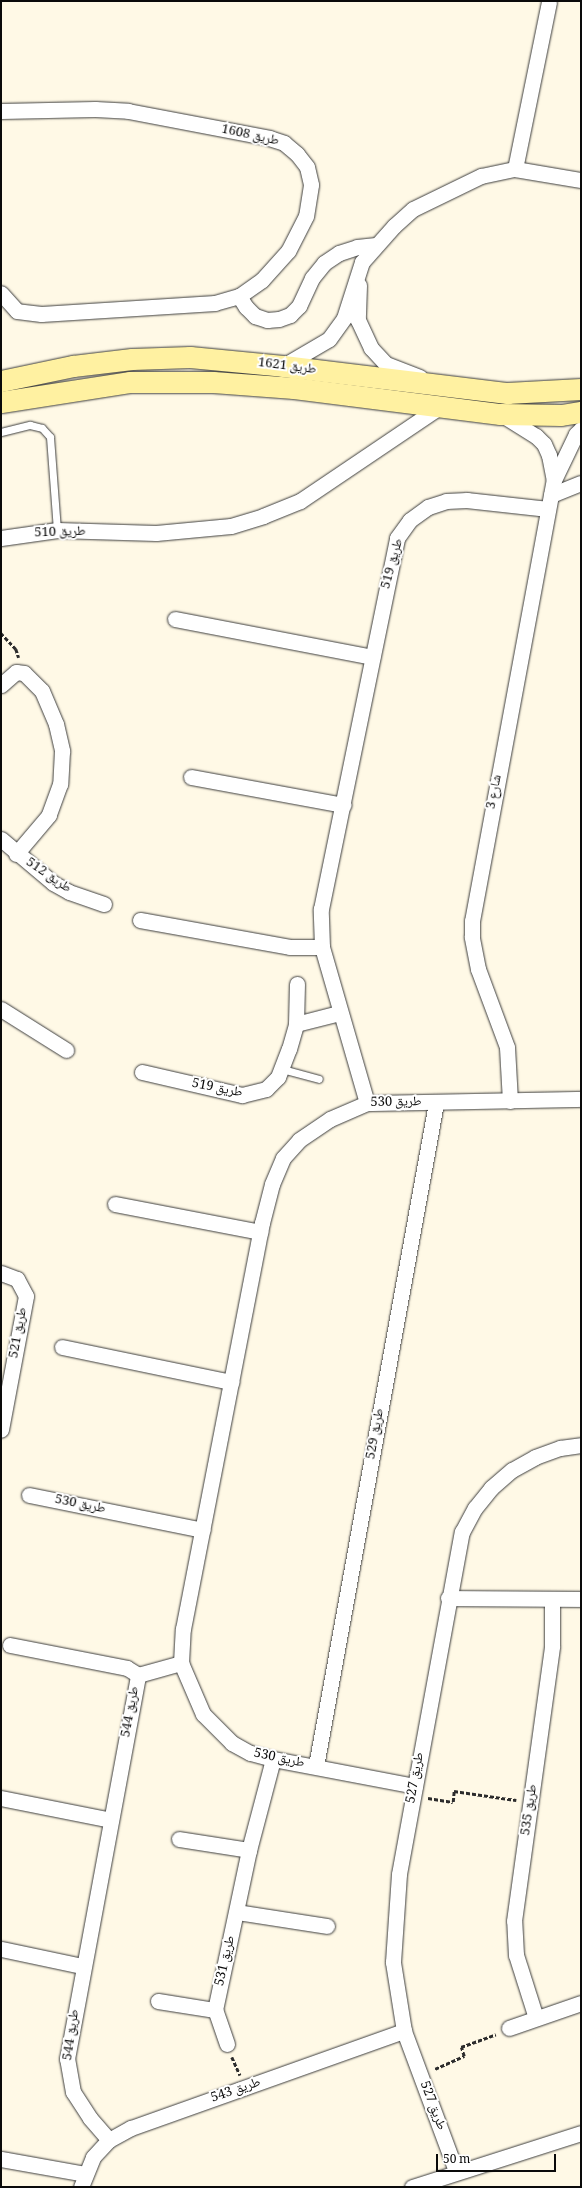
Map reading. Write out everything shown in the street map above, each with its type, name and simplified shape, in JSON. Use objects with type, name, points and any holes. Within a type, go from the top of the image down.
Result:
[{"type":"street","points":[[515,169],[550,2]]},
{"type":"street","name":"طريق 1608","points":[[1,111],[95,109],[128,111],[284,143],[307,167],[311,186],[306,216],[288,251],[262,280],[239,296],[215,303],[41,314],[17,311],[2,295]]},
{"type":"street","points":[[283,366],[329,339],[344,318],[362,262],[376,245],[413,209],[437,195],[481,176],[515,169],[581,180]]},
{"type":"street","points":[[239,296],[246,307],[255,316],[267,320],[279,319],[290,315],[299,306],[312,278],[324,263],[339,253],[357,246],[376,245]]},
{"type":"street","points":[[362,262],[358,320],[371,348],[386,364],[445,387]]},
{"type":"street","name":"طريق 1621","points":[[1,381],[73,366],[161,358],[283,366],[445,387],[506,393],[577,389]]},
{"type":"street","name":"طريق 1621","points":[[1,402],[130,382],[213,382],[294,388],[438,408],[500,414],[571,413]]},
{"type":"street","name":"طريق 510","points":[[1,538],[57,530],[156,533],[231,526],[263,516],[300,501],[438,408]]},
{"type":"street","name":"شارع 3","points":[[500,414],[526,429],[544,444],[549,455],[554,480]]},
{"type":"street","name":"شارع 3","points":[[510,1101],[507,1047],[478,969],[472,937],[472,921],[549,502],[554,480],[576,434],[581,430]]},
{"type":"street","points":[[549,502],[581,483]]},
{"type":"street","name":"طريق 519","points":[[367,1103],[339,1013],[322,947],[322,896],[343,805],[397,538],[410,520],[428,507],[446,501],[467,500],[549,502]]},
{"type":"street","points":[[175,619],[372,657]]},
{"type":"street","points":[[1,685],[16,672],[24,673]]},
{"type":"street","name":"طريق 512","points":[[16,854],[49,815],[56,800],[62,768],[60,737],[51,710],[42,691],[24,673]]},
{"type":"street","points":[[191,777],[343,805]]},
{"type":"street","name":"طريق 512","points":[[1,839],[16,854],[69,892],[104,904]]},
{"type":"street","points":[[140,920],[290,947],[322,947]]},
{"type":"street","name":"طريق 519","points":[[142,1072],[242,1095],[266,1089],[282,1069],[296,1024],[297,984]]},
{"type":"street","points":[[2,1012],[66,1050]]},
{"type":"street","points":[[296,1024],[339,1013]]},
{"type":"street","name":"طريق 530","points":[[415,1786],[273,1759],[250,1753],[232,1744],[216,1730],[193,1697],[181,1663],[183,1629],[260,1232],[272,1184],[283,1158],[299,1140],[330,1119],[367,1103],[436,1103],[581,1099]]},
{"type":"street","name":"طريق 529","points":[[316,1766],[436,1103]]},
{"type":"street","points":[[114,1204],[260,1232]]},
{"type":"street","name":"طريق 521","points":[[1,1273],[17,1279],[26,1296],[2,1423]]},
{"type":"street","points":[[62,1347],[231,1382]]},
{"type":"street","name":"طريق 527","points":[[456,2171],[404,2031],[393,1962],[399,1874],[448,1598],[462,1532],[475,1508],[491,1488],[512,1470],[534,1457],[560,1448],[581,1445]]},
{"type":"street","name":"طريق 530","points":[[29,1495],[202,1530]]},
{"type":"street","points":[[448,1598],[581,1599]]},
{"type":"street","name":"طريق 535","points":[[536,2018],[517,1960],[514,1938],[516,1904],[532,1802],[552,1646],[552,1599]]},
{"type":"street","name":"طريق 544","points":[[10,1645],[127,1668],[138,1675],[181,1663]]},
{"type":"street","name":"طريق 544","points":[[109,2140],[90,2118],[73,2092],[68,2075],[67,2059],[82,1966],[138,1675]]},
{"type":"street","name":"طريق 531","points":[[215,2010],[249,1850],[273,1759]]},
{"type":"street","points":[[1,1798],[111,1820]]},
{"type":"street","points":[[179,1839],[249,1850]]},
{"type":"street","points":[[237,1912],[327,1926]]},
{"type":"street","points":[[1,1949],[82,1966]]},
{"type":"street","points":[[158,2001],[215,2010],[227,2044]]},
{"type":"street","points":[[509,2028],[581,2003]]},
{"type":"street","name":"طريق 543","points":[[1,2159],[83,2180],[93,2157],[109,2140],[131,2128],[404,2031]]},
{"type":"street","points":[[412,2187],[456,2171],[581,2134]]},
{"type":"lane","points":[[1,432],[30,426],[42,428],[50,437],[57,530]]},
{"type":"lane","points":[[282,1069],[318,1079]]},
{"type":"path","points":[[1,633],[16,649],[24,673]]},
{"type":"path","points":[[430,1799],[453,1802],[454,1790],[532,1802]]},
{"type":"path","points":[[443,2065],[464,2056],[461,2047],[509,2028]]}]
